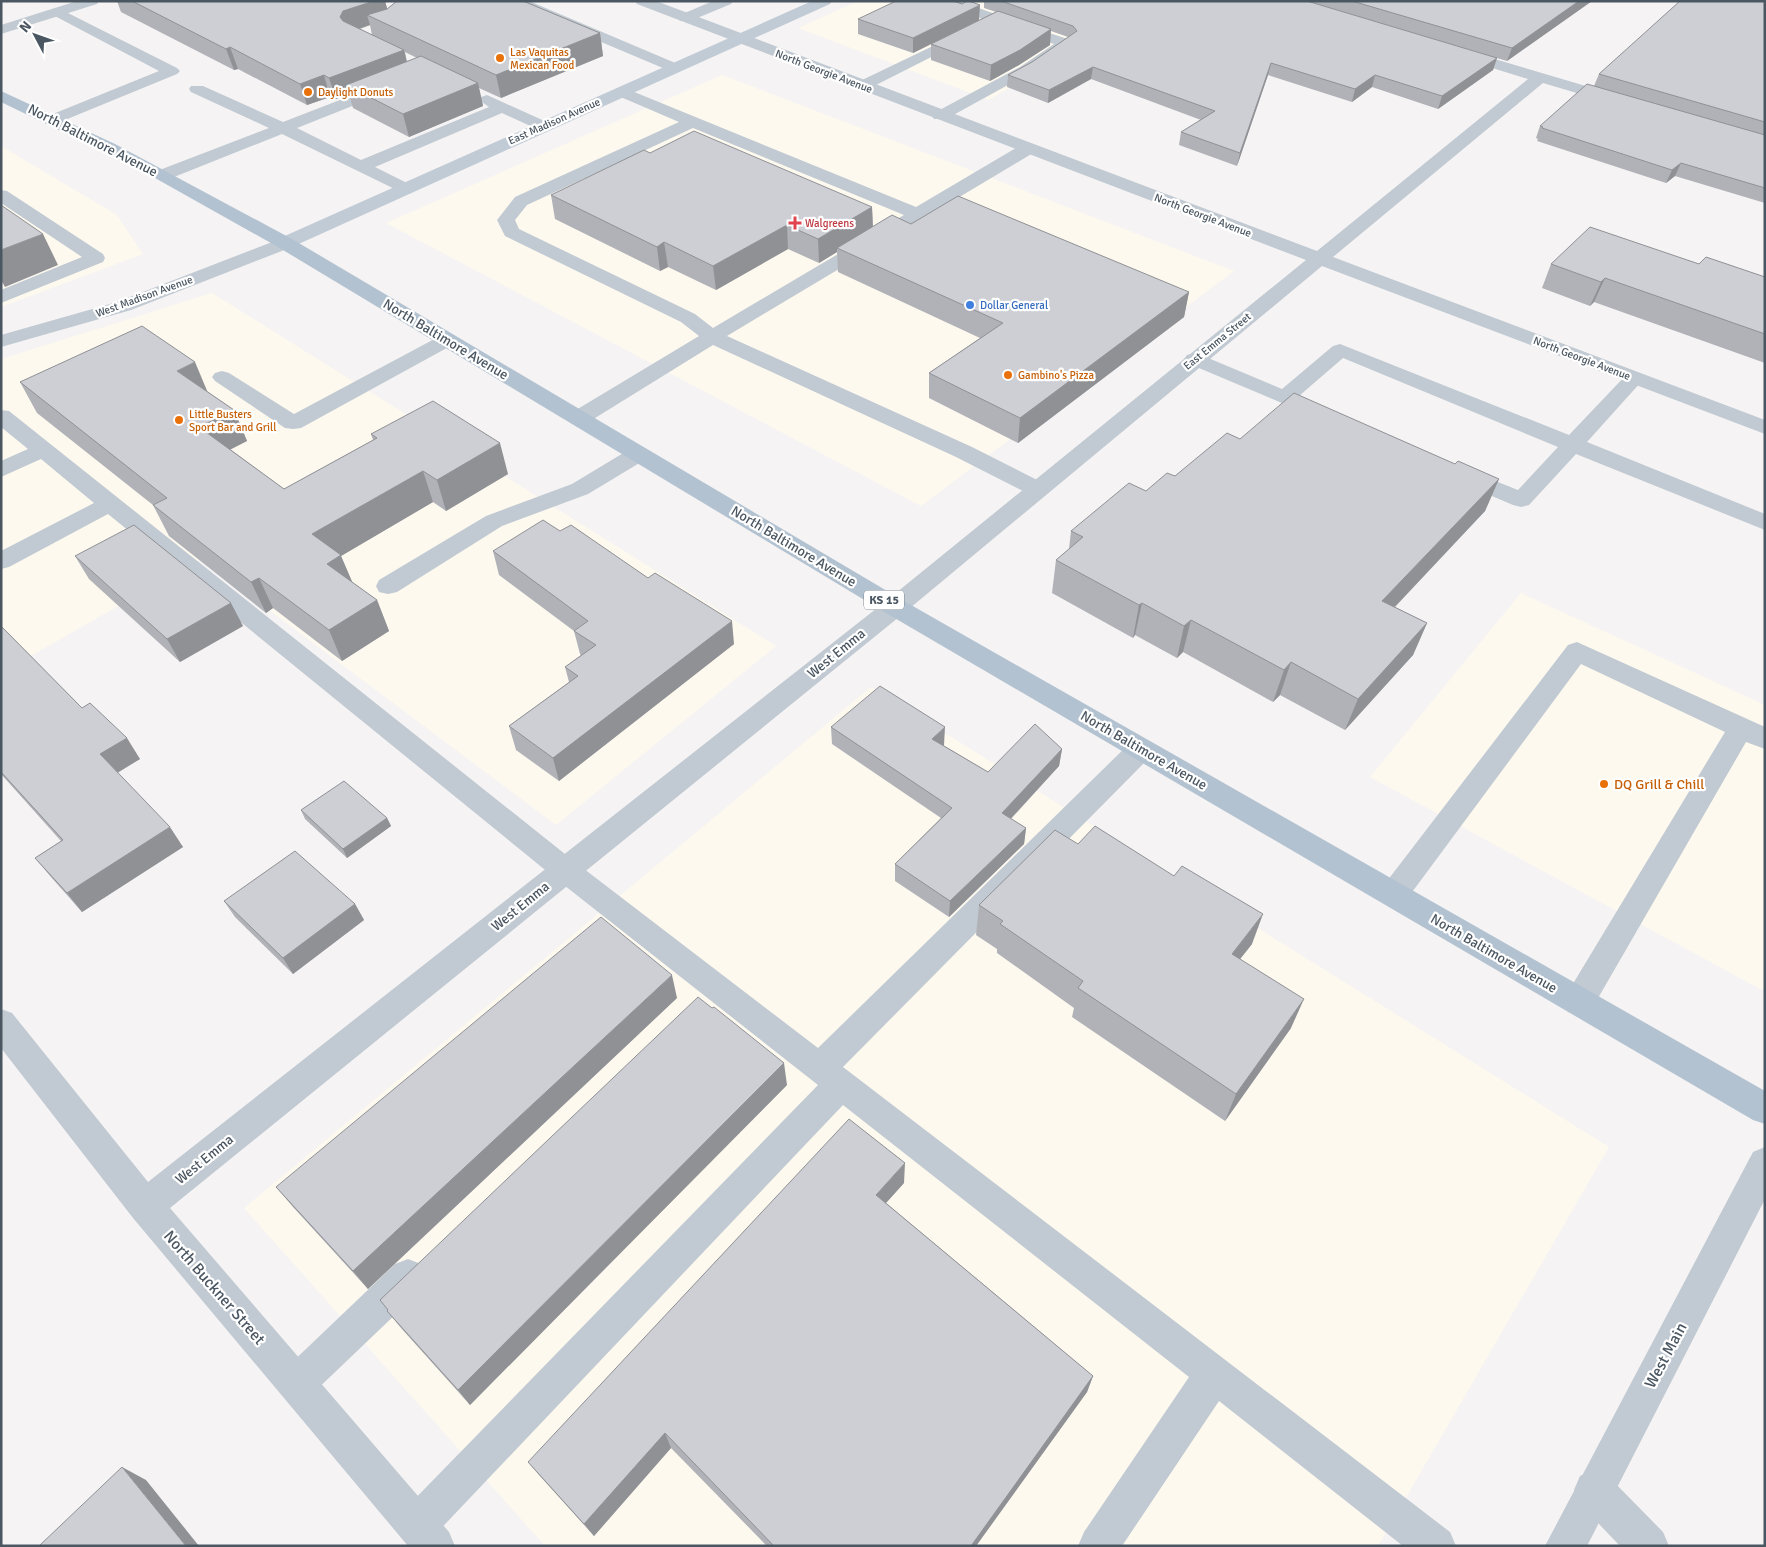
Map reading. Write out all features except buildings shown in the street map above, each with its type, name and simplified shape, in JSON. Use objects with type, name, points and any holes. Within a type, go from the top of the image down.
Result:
[{"type":"main road","name":"East Madison Avenue","points":[[284,243],[825,1]]},
{"type":"main road","name":"North Baltimore Avenue","points":[[5,101],[54,119],[163,175],[284,243],[894,607],[1765,1108]]},
{"type":"street","points":[[1,30],[92,1]]},
{"type":"street","name":"North Georgie Avenue","points":[[642,1],[940,116],[1765,428]]},
{"type":"street","points":[[685,18],[726,1]]},
{"type":"street","points":[[940,116],[1025,70],[1066,43],[945,1]]},
{"type":"street","points":[[524,2],[675,68]]},
{"type":"street","points":[[54,119],[172,71],[58,12]]},
{"type":"street","points":[[862,86],[996,20]]},
{"type":"street","points":[[1441,48],[1627,103]]},
{"type":"street","name":"East Emma Street","points":[[894,607],[1317,258],[1540,77]]},
{"type":"street","points":[[163,175],[400,82]]},
{"type":"street","points":[[197,89],[283,128],[405,189]]},
{"type":"street","points":[[470,91],[543,126]]},
{"type":"street","points":[[622,92],[917,214]]},
{"type":"street","points":[[360,167],[504,107]]},
{"type":"street","points":[[693,122],[521,201],[506,220],[511,232],[688,318],[712,337],[964,452],[1037,489]]},
{"type":"street","points":[[578,418],[1027,149]]},
{"type":"street","points":[[1,195],[96,258],[1,297]]},
{"type":"street","name":"West Madison Avenue","points":[[1,341],[124,306],[284,243]]},
{"type":"street","points":[[222,377],[293,423],[447,340]]},
{"type":"street","points":[[1284,398],[1340,350],[1765,523]]},
{"type":"street","points":[[1194,360],[1320,414]]},
{"type":"street","points":[[1439,465],[1521,500],[1634,378]]},
{"type":"street","points":[[1,416],[564,870],[703,996],[830,1076],[1436,1546]]},
{"type":"street","points":[[1,470],[43,450]]},
{"type":"street","points":[[388,586],[494,521],[580,489],[638,454]]},
{"type":"street","points":[[1,561],[110,504]]},
{"type":"street","name":"West Emma","points":[[145,1206],[894,607]]},
{"type":"street","points":[[1394,894],[1577,651],[1753,733],[1580,1002]]},
{"type":"street","points":[[426,1535],[830,1076],[1141,749]]},
{"type":"street","name":"North Buckner Street","points":[[1,1023],[145,1206],[426,1535]]},
{"type":"street","name":"West Main","points":[[1565,1546],[1765,1163]]},
{"type":"street","points":[[297,1383],[434,1253]]},
{"type":"street","points":[[1098,1546],[1214,1374]]},
{"type":"street","points":[[1594,1490],[1649,1546]]},
{"type":"shaded area","points":[[858,1],[1074,1],[1099,35],[989,100],[798,28]]},
{"type":"shaded area","points":[[722,75],[1234,271],[921,506],[386,223]]},
{"type":"shaded area","points":[[1,146],[117,215],[143,254],[1,307]]},
{"type":"shaded area","points":[[212,293],[776,646],[556,825],[201,559],[1,673],[1,359]]},
{"type":"shaded area","points":[[1521,593],[1765,705],[1765,986],[1762,990],[1370,777]]},
{"type":"shaded area","points":[[871,687],[1609,1147],[1378,1546],[545,1546],[244,1208]]},
{"type":"place","name":"Las Vaquitas Mexican Food","points":[[500,58]]},
{"type":"place","name":"Daylight Donuts","points":[[308,92]]},
{"type":"place","name":"Walgreens","points":[[795,223]]},
{"type":"place","name":"Dollar General","points":[[970,305]]},
{"type":"place","name":"Gambino's Pizza","points":[[1008,375]]},
{"type":"place","name":"Little Busters Sport Bar and Grill","points":[[179,420]]},
{"type":"place","name":"DQ Grill & Chill","points":[[1604,784]]}]
